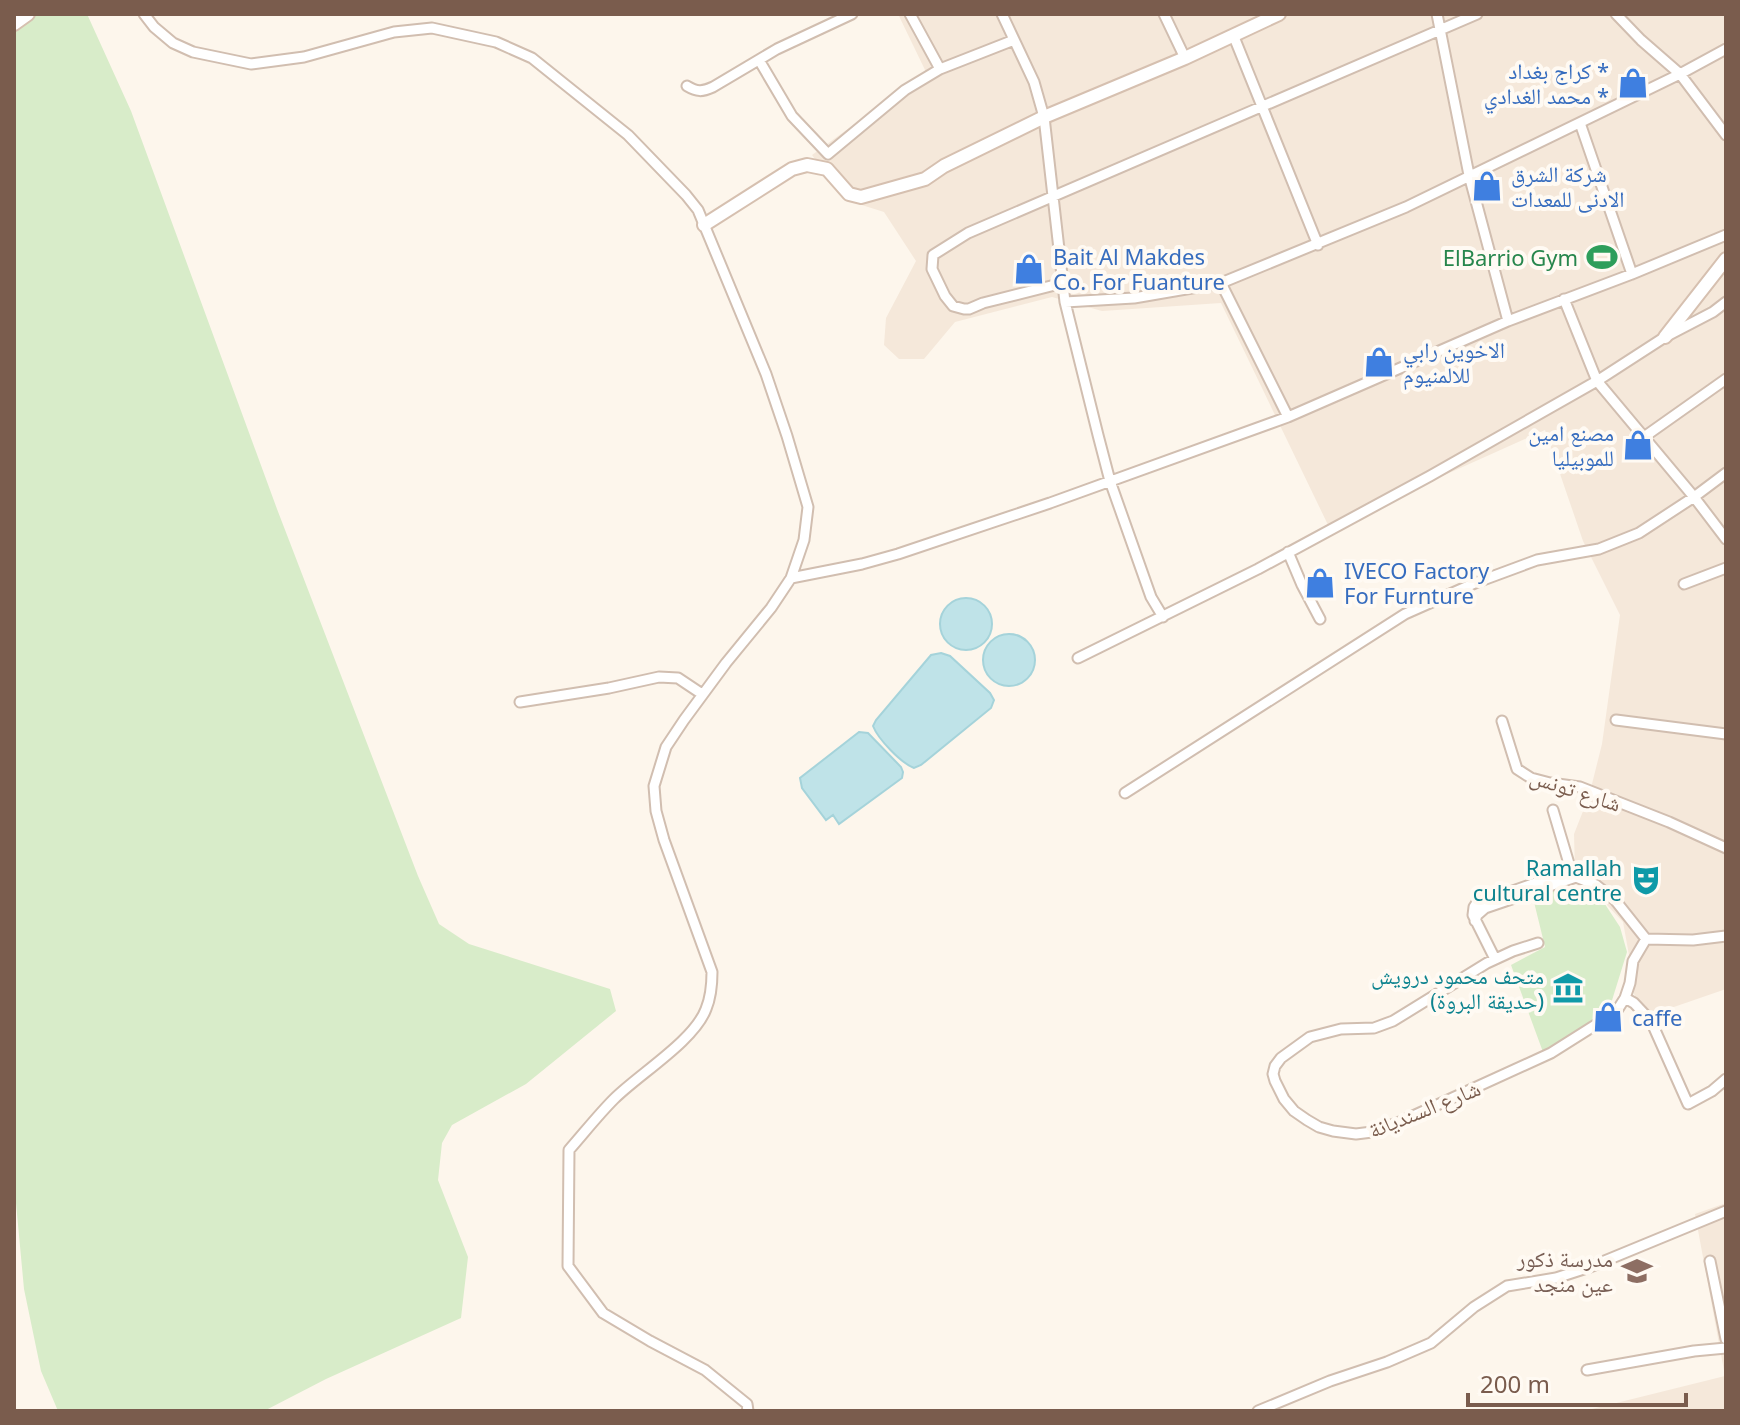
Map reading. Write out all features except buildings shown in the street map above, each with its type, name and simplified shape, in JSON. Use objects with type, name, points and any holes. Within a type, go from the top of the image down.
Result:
[{"type":"street","points":[[14,24],[28,14]]},
{"type":"street","points":[[144,14],[173,43],[193,52],[251,64],[304,57],[394,32],[432,28],[496,42],[532,58],[628,135],[698,210],[766,374],[805,496],[808,520],[800,558],[791,578],[702,694],[666,747],[654,786],[656,811],[712,972],[712,988],[699,1023],[615,1098],[569,1150],[568,1266],[603,1313],[705,1370],[747,1404],[748,1411]]},
{"type":"street","points":[[687,86],[703,91],[777,49],[852,14]]},
{"type":"street","points":[[910,14],[940,69]]},
{"type":"street","points":[[1002,14],[1034,82],[1044,117],[1069,325],[1110,481],[1151,597],[1163,617]]},
{"type":"street","points":[[1164,14],[1185,58]]},
{"type":"street","points":[[704,225],[792,169],[807,165],[827,169],[849,194],[861,197],[925,179],[944,166],[1044,117],[1234,37],[1279,14]]},
{"type":"street","points":[[1437,14],[1469,175],[1508,321]]},
{"type":"street","points":[[1063,283],[964,309],[953,306],[945,296],[932,269],[933,255],[968,233],[1477,14]]},
{"type":"street","points":[[1616,14],[1680,74],[1726,135]]},
{"type":"street","points":[[1234,37],[1318,245]]},
{"type":"street","points":[[759,60],[792,116],[828,154],[905,90],[940,69],[1014,40]]},
{"type":"street","points":[[1065,302],[1134,298],[1221,283],[1406,207],[1726,49]]},
{"type":"street","points":[[1580,123],[1632,274]]},
{"type":"street","points":[[791,578],[898,554],[1288,417],[1508,321],[1726,235]]},
{"type":"street","points":[[1665,337],[1726,259]]},
{"type":"street","points":[[1221,283],[1288,417]]},
{"type":"street","points":[[1564,299],[1597,381],[1726,539]]},
{"type":"street","points":[[1078,658],[1288,552],[1466,456],[1726,302]]},
{"type":"street","points":[[1644,437],[1726,379]]},
{"type":"street","points":[[1125,793],[1405,614],[1537,560],[1599,549],[1639,533],[1726,473]]},
{"type":"street","points":[[1288,552],[1320,619]]},
{"type":"street","points":[[1684,584],[1726,568]]},
{"type":"street","points":[[520,702],[659,677],[678,678],[702,694]]},
{"type":"street","points":[[1616,720],[1726,734]]},
{"type":"street","name":"شارع تونس","points":[[1502,721],[1517,769],[1531,778],[1580,787],[1726,848]]},
{"type":"street","points":[[1553,810],[1574,873],[1615,900],[1646,939]]},
{"type":"street","points":[[1495,959],[1475,921],[1477,915],[1485,908],[1574,873]]},
{"type":"street","points":[[1646,939],[1693,940],[1726,936]]},
{"type":"street","points":[[1646,939],[1633,961],[1625,998],[1651,1021],[1688,1104],[1726,1079]]},
{"type":"street","name":"شارع السنديانة","points":[[1538,943],[1495,959],[1393,1021],[1374,1028],[1341,1029],[1310,1037],[1275,1066],[1273,1074],[1277,1087],[1294,1111],[1319,1127],[1344,1133],[1372,1132],[1551,1053],[1616,1012],[1625,998]]},
{"type":"street","points":[[1258,1411],[1431,1343],[1474,1307],[1507,1286],[1556,1278],[1590,1267],[1726,1211]]},
{"type":"street","points":[[1710,1261],[1723,1300],[1726,1339]]},
{"type":"street","points":[[1587,1370],[1726,1348]]},
{"type":"shaded area","points":[[898,14],[1726,14],[1726,989],[1642,1018],[1629,978],[1629,955],[1623,922],[1575,871],[1574,834],[1589,796],[1602,744],[1620,615],[1583,541],[1545,430],[1329,527],[1221,303],[1102,311],[1052,297],[955,322],[924,359],[899,359],[884,345],[886,318],[916,261],[884,212],[846,200],[812,155],[926,72]]},
{"type":"shaded area","points":[[1726,1203],[1726,1411],[1584,1411],[1725,1376],[1695,1214]]},
{"type":"green space","points":[[14,14],[87,14],[131,111],[277,509],[439,924],[469,944],[610,989],[616,1011],[526,1084],[452,1125],[442,1143],[438,1180],[468,1257],[461,1318],[326,1379],[264,1411],[58,1411],[41,1371],[24,1289],[14,1200]]},
{"type":"green space","name":"متحف محمود درويش (حديقة البروة)","points":[[1548,880],[1597,892],[1620,927],[1627,952],[1609,1010],[1543,1052],[1511,965],[1545,947],[1534,902]]},
{"type":"water","points":[[966,598],[985,605],[992,624],[985,643],[966,650],[947,643],[940,624],[947,605]]},
{"type":"water","points":[[1009,634],[1028,641],[1035,660],[1028,679],[1009,686],[990,679],[983,660],[990,641]]},
{"type":"water","points":[[941,653],[950,656],[994,700],[991,708],[914,768],[890,750],[873,726],[931,655]]},
{"type":"water","points":[[859,732],[868,733],[901,767],[902,778],[839,824],[833,815],[826,820],[802,788],[800,778]]},
{"type":"place","name":"كراج بغداد * محمد الغدادي *","points":[[1633,83]]},
{"type":"place","name":"شركة الشرق الادنى للمعدات","points":[[1487,186]]},
{"type":"place","name":"ElBarrio Gym","points":[[1602,257]]},
{"type":"place","name":"Bait Al Makdes Co. For Fuanture","points":[[1029,269]]},
{"type":"place","name":"الاخوين رابي للالمنيوم","points":[[1379,362]]},
{"type":"place","name":"مصنع امين للموبيليا","points":[[1638,445]]},
{"type":"place","name":"IVECO Factory For Furnture","points":[[1320,583]]},
{"type":"place","name":"Ramallah cultural centre","points":[[1646,880]]},
{"type":"place","name":"متحف محمود درويش (حديقة البروة)","points":[[1568,988]]},
{"type":"place","name":"caffe","points":[[1608,1017]]},
{"type":"place","name":"مدرسة ذكور عين منجد","points":[[1637,1271]]}]
